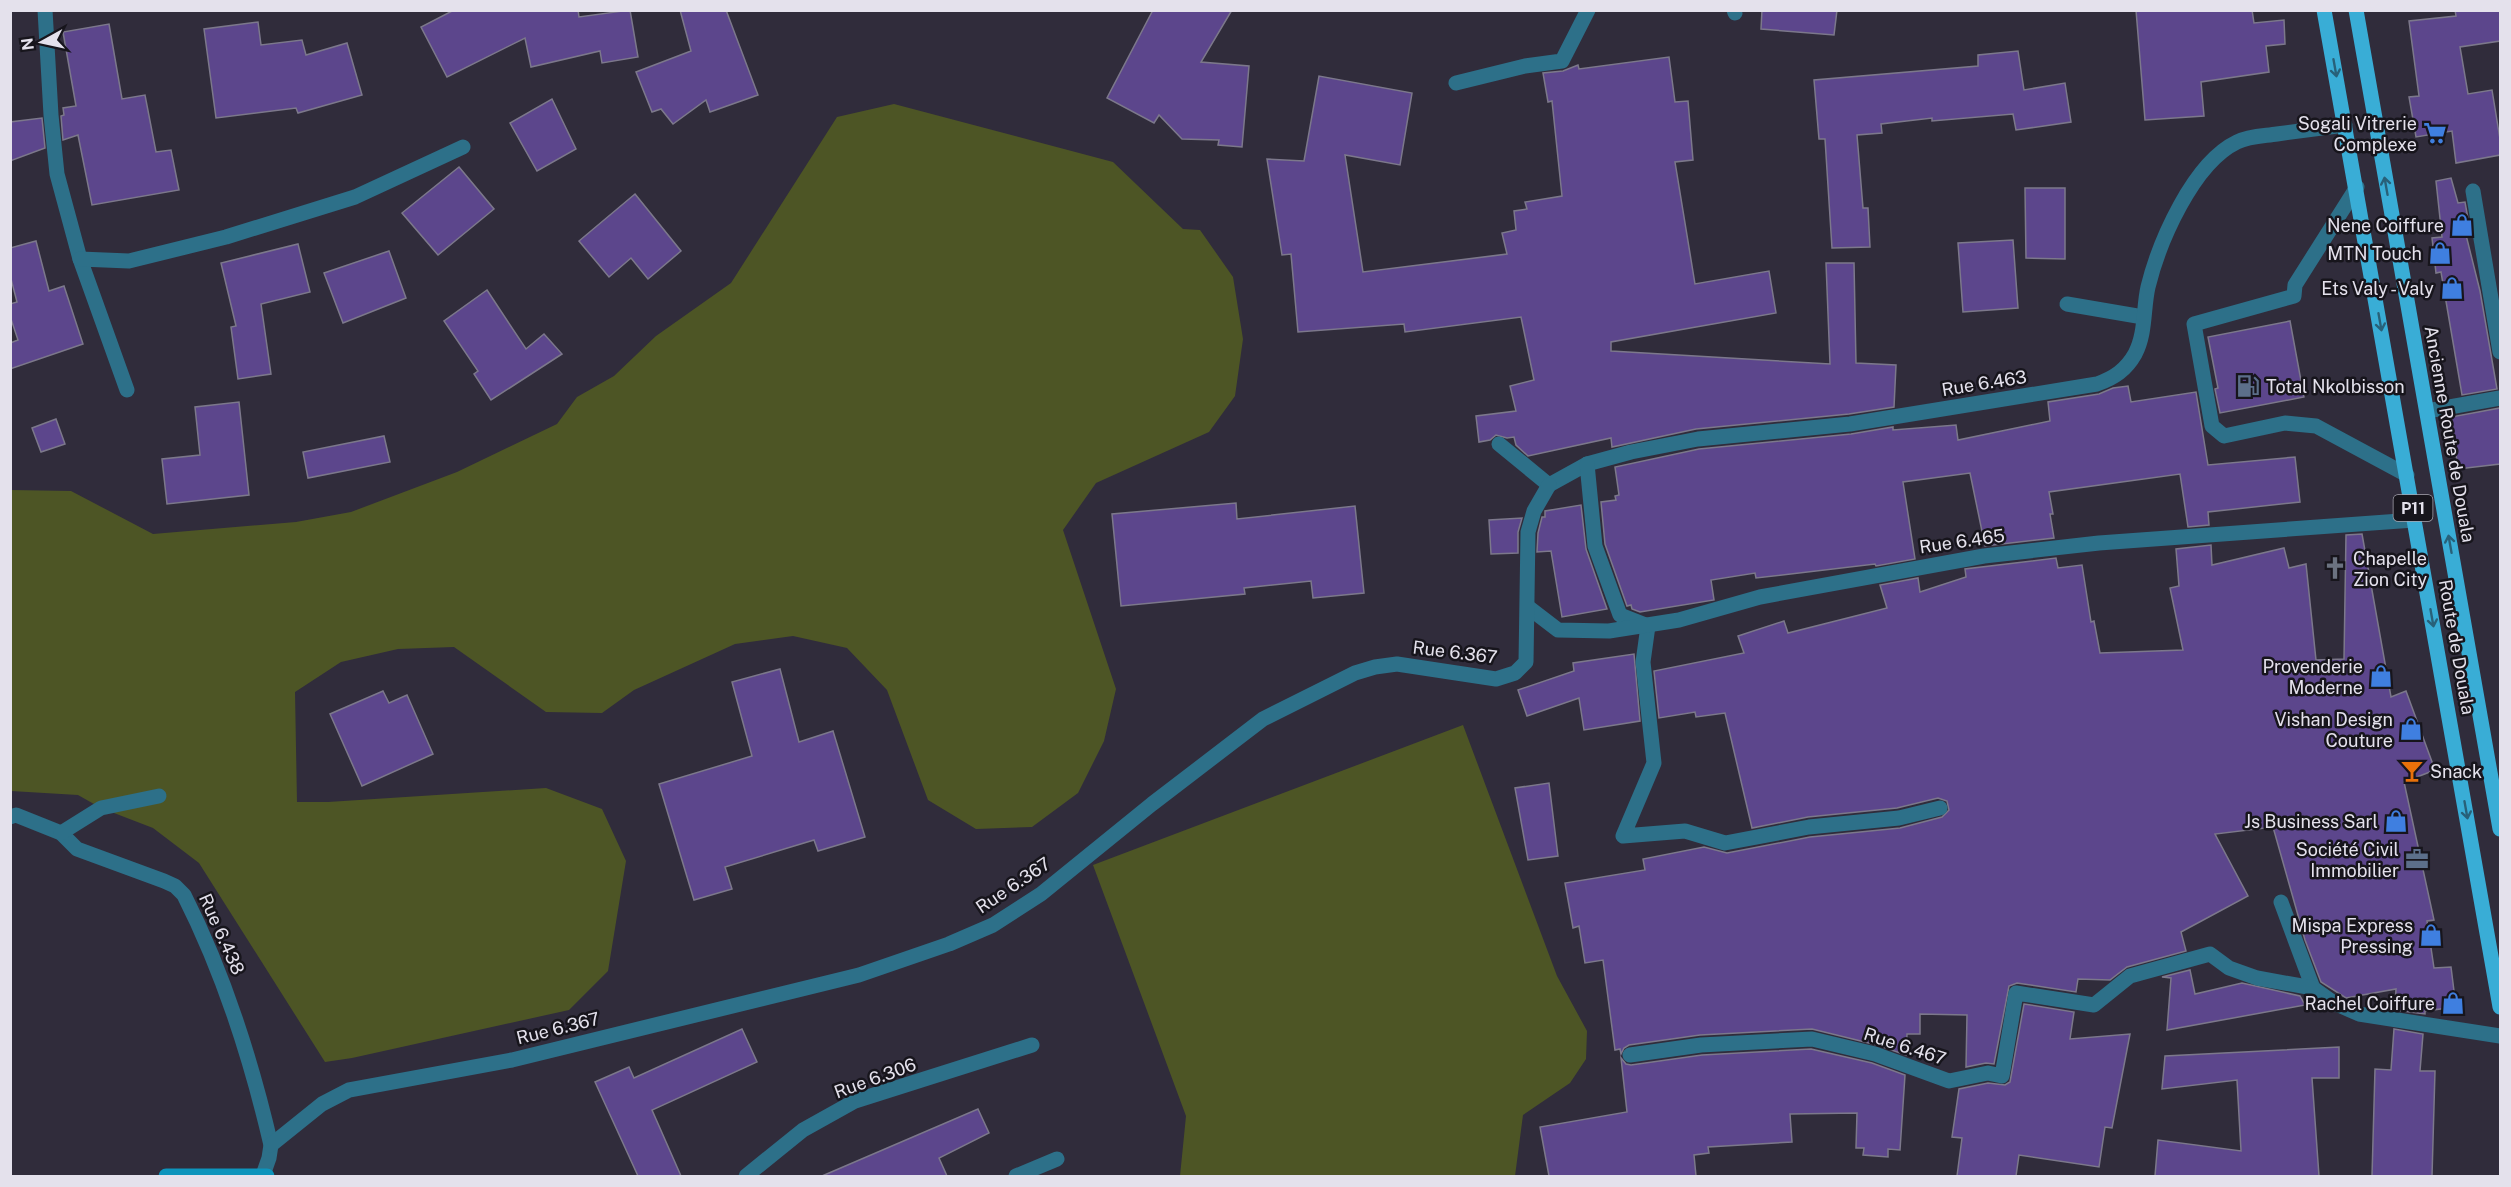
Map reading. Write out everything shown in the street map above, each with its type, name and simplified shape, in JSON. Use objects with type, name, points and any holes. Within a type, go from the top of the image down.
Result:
[{"type":"main road","name":"Route de Douala","points":[[2324,10],[2500,1006]]},
{"type":"main road","name":"Ancienne Route de Douala","points":[[2356,10],[2500,829]]},
{"type":"street","points":[[45,10],[57,174],[80,259],[127,390]]},
{"type":"street","points":[[1456,83],[1525,66],[1562,61],[1588,10]]},
{"type":"street","name":"Rue 6.463","points":[[1549,485],[1587,464],[1698,439],[1850,424],[2097,384],[2114,378],[2125,368],[2142,336],[2148,287],[2165,232],[2182,201],[2215,159],[2238,141],[2345,125]]},
{"type":"street","points":[[80,259],[129,261],[226,237],[355,197],[464,147]]},
{"type":"street","points":[[2357,187],[2295,285],[2294,296],[2194,324],[2212,426],[2224,436],[2285,423],[2316,426],[2407,475]]},
{"type":"street","points":[[2473,191],[2500,352]]},
{"type":"street","points":[[2067,304],[2143,317]]},
{"type":"street","points":[[2427,411],[2500,398]]},
{"type":"street","points":[[1499,444],[1549,485]]},
{"type":"street","points":[[1587,464],[1595,546],[1620,615],[1648,626],[1643,662],[1654,763],[1623,836],[1685,831],[1725,843],[1809,827],[1899,818],[1940,808]]},
{"type":"street","name":"Rue 6.367","points":[[271,1145],[322,1104],[350,1090],[512,1060],[859,975],[949,944],[982,930],[1041,894],[1152,804],[1263,720],[1355,673],[1396,664],[1496,680],[1515,673],[1526,662],[1528,532],[1534,512],[1549,485]]},
{"type":"street","name":"Rue 6.465","points":[[1528,607],[1558,630],[1609,630],[1679,620],[1760,597],[1984,556],[2099,543],[2414,520]]},
{"type":"street","points":[[61,833],[101,808],[159,796]]},
{"type":"street","name":"Rue 6.438","points":[[10,817],[16,815],[61,833],[77,849],[164,881],[175,886],[184,895],[229,998],[271,1145]]},
{"type":"street","points":[[2281,902],[2313,988]]},
{"type":"street","name":"Rue 6.467","points":[[1630,1055],[1701,1045],[1812,1040],[1875,1054],[1949,1082],[1988,1073],[2002,1076],[2016,993],[2094,1005],[2130,976],[2210,954],[2229,968],[2257,978],[2313,988],[2334,1003],[2359,1014],[2500,1036]]},
{"type":"street","name":"Rue 6.306","points":[[746,1176],[803,1130],[855,1101],[1032,1045]]},
{"type":"street","points":[[166,1176],[265,1176],[271,1145]]},
{"type":"street","points":[[1016,1176],[1057,1159]]},
{"type":"green space","points":[[894,104],[1113,162],[1183,229],[1200,230],[1233,277],[1243,339],[1235,396],[1209,432],[1096,483],[1063,530],[1116,689],[1104,741],[1078,793],[1032,827],[976,829],[928,800],[887,690],[847,648],[793,636],[735,644],[634,690],[602,713],[546,712],[454,647],[398,649],[341,662],[295,692],[297,802],[546,788],[602,809],[626,861],[608,971],[569,1010],[325,1062],[199,863],[153,828],[101,808],[78,795],[11,791],[11,490],[71,491],[153,534],[296,522],[351,512],[457,472],[557,424],[577,397],[614,376],[656,336],[731,283],[837,117]]},
{"type":"green space","points":[[1463,725],[1557,976],[1587,1031],[1586,1059],[1570,1083],[1523,1115],[1515,1176],[1180,1176],[1186,1116],[1093,865]]},
{"type":"building","points":[[454,10],[578,10],[579,17],[630,10],[638,57],[602,63],[600,51],[531,67],[525,38],[447,77],[421,27]]},
{"type":"building","points":[[680,10],[726,10],[758,95],[710,112],[706,100],[673,124],[661,109],[652,112],[636,72],[691,51]]},
{"type":"building","points":[[1153,10],[1232,10],[1201,62],[1249,66],[1242,147],[1218,145],[1219,140],[1182,139],[1159,115],[1154,123],[1107,98]]},
{"type":"building","points":[[1762,10],[1837,10],[1834,35],[1761,29]]},
{"type":"building","points":[[2136,10],[2252,10],[2254,23],[2284,20],[2285,44],[2266,46],[2269,72],[2201,82],[2204,116],[2145,120]]},
{"type":"building","points":[[2455,10],[2500,10],[2500,41],[2460,47],[2468,94],[2492,90],[2500,139],[2500,155],[2456,163],[2452,131],[2416,137],[2409,97],[2419,96],[2409,21],[2456,16]]},
{"type":"building","points":[[258,22],[261,45],[302,40],[306,55],[347,43],[362,95],[298,113],[296,108],[216,118],[204,29]]},
{"type":"building","points":[[109,24],[122,99],[145,95],[156,152],[171,150],[179,190],[92,205],[78,135],[63,140],[61,116],[64,115],[63,108],[76,106],[63,32]]},
{"type":"building","points":[[2018,51],[2024,90],[2065,83],[2071,122],[2016,130],[2013,114],[1932,121],[1932,118],[1881,124],[1882,133],[1857,135],[1863,208],[1868,208],[1870,247],[1832,248],[1825,139],[1819,139],[1814,80],[1978,66],[1978,55]]},
{"type":"building","points":[[1669,57],[1675,102],[1688,101],[1693,160],[1675,162],[1695,284],[1769,271],[1776,313],[1611,342],[1611,351],[1830,364],[1826,263],[1854,263],[1856,363],[1896,365],[1894,407],[1849,414],[1696,429],[1612,447],[1611,438],[1528,456],[1516,445],[1514,437],[1496,435],[1490,440],[1479,442],[1476,416],[1516,411],[1510,386],[1534,380],[1521,317],[1405,332],[1404,324],[1298,332],[1291,254],[1282,255],[1267,159],[1304,161],[1319,76],[1412,93],[1400,165],[1345,155],[1363,272],[1507,254],[1502,233],[1516,230],[1514,211],[1527,209],[1525,202],[1562,196],[1552,101],[1548,102],[1543,73],[1563,71],[1578,65],[1579,69]]},
{"type":"building","points":[[552,99],[576,149],[537,171],[510,123]]},
{"type":"building","points":[[42,118],[45,148],[10,161],[10,122]]},
{"type":"building","points":[[459,167],[494,209],[438,255],[402,213]]},
{"type":"building","points":[[2451,178],[2458,203],[2465,202],[2470,230],[2465,231],[2480,291],[2497,389],[2462,395],[2441,272],[2436,273],[2432,238],[2442,237],[2436,181]]},
{"type":"building","points":[[2025,188],[2065,188],[2065,259],[2026,258]]},
{"type":"building","points":[[635,194],[681,251],[648,279],[631,258],[609,277],[579,241]]},
{"type":"building","points":[[2013,240],[2018,308],[1963,312],[1958,243]]},
{"type":"building","points":[[36,241],[49,291],[64,286],[83,344],[10,369],[10,343],[18,340],[10,316],[10,304],[17,302],[10,275],[10,248]]},
{"type":"building","points":[[298,244],[310,292],[261,304],[271,374],[238,379],[231,327],[236,326],[221,263]]},
{"type":"building","points":[[389,251],[406,298],[343,323],[324,273]]},
{"type":"building","points":[[487,290],[526,349],[544,334],[562,354],[491,400],[474,374],[478,371],[444,321]]},
{"type":"building","points":[[2290,321],[2304,397],[2220,413],[2215,389],[2218,388],[2208,337]]},
{"type":"building","points":[[2128,386],[2131,402],[2196,392],[2208,465],[2295,457],[2300,502],[2208,512],[2209,525],[2188,527],[2180,474],[2049,492],[2054,538],[1985,546],[1970,473],[1903,482],[1915,559],[1876,566],[1875,564],[1756,578],[1755,573],[1711,580],[1714,600],[1640,612],[1632,609],[1631,605],[1627,606],[1605,544],[1601,502],[1616,500],[1615,496],[1619,495],[1615,467],[1699,449],[1851,434],[1893,427],[1893,430],[1956,425],[1958,440],[2050,421],[2048,402],[2099,394],[2113,388]]},
{"type":"building","points":[[239,402],[249,495],[167,504],[162,459],[200,455],[195,407]]},
{"type":"building","points":[[2500,408],[2500,464],[2458,469],[2451,417]]},
{"type":"building","points":[[56,419],[65,444],[41,452],[32,428]]},
{"type":"building","points":[[384,436],[390,462],[308,478],[303,452]]},
{"type":"building","points":[[1236,503],[1237,519],[1355,506],[1364,593],[1313,598],[1311,581],[1244,588],[1245,594],[1121,606],[1112,514]]},
{"type":"building","points":[[1581,505],[1586,549],[1607,609],[1562,617],[1551,551],[1537,552],[1538,533],[1542,517],[1545,517],[1545,511]]},
{"type":"building","points":[[1522,518],[1518,532],[1518,553],[1491,554],[1489,520]]},
{"type":"building","points":[[2362,534],[2391,697],[2406,691],[2435,770],[2404,782],[2434,920],[2427,921],[2434,968],[2451,967],[2456,1007],[2425,1011],[2425,1014],[2395,1010],[2396,989],[2346,998],[2321,982],[2305,940],[2273,827],[2215,834],[2248,896],[2181,932],[2186,951],[2127,967],[2110,980],[2078,979],[2076,992],[2017,983],[2009,986],[1994,1064],[1986,1063],[1966,1067],[1967,1015],[1920,1014],[1920,1034],[1907,1034],[1906,1055],[1877,1045],[1812,1029],[1700,1035],[1629,1045],[1621,1054],[1620,1049],[1615,1050],[1603,960],[1585,963],[1579,926],[1573,928],[1565,883],[1645,870],[1643,859],[1704,847],[1727,853],[1810,837],[1900,828],[1942,817],[1949,810],[1947,801],[1938,798],[1897,808],[1808,817],[1752,828],[1725,713],[1696,717],[1695,712],[1659,718],[1654,671],[1744,653],[1738,636],[1784,621],[1788,633],[1887,608],[1880,585],[1918,578],[1920,592],[1966,577],[1965,569],[2056,558],[2058,568],[2082,565],[2091,622],[2094,621],[2100,653],[2183,650],[2170,588],[2179,586],[2176,549],[2211,545],[2212,565],[2284,548],[2289,568],[2306,564],[2316,660],[2344,659],[2346,535]]},
{"type":"building","points":[[1634,654],[1640,721],[1584,730],[1579,698],[1527,716],[1518,690],[1574,671],[1573,663]]},
{"type":"building","points":[[780,669],[799,742],[833,731],[865,837],[818,851],[814,840],[725,867],[732,889],[694,900],[659,784],[752,756],[732,682]]},
{"type":"building","points":[[383,691],[389,703],[407,695],[433,754],[362,786],[330,714]]},
{"type":"building","points":[[1549,783],[1558,856],[1528,860],[1515,788]]},
{"type":"building","points":[[2190,970],[2195,994],[2242,983],[2300,996],[2305,1005],[2167,1030],[2171,978],[2162,977]]},
{"type":"building","points":[[2024,1004],[2074,1012],[2070,1039],[2130,1034],[2112,1128],[2105,1127],[2099,1167],[2019,1155],[2016,1176],[1957,1176],[1962,1138],[1952,1137],[1959,1089],[1988,1083],[2005,1085],[2010,1082]]},
{"type":"building","points":[[742,1029],[757,1062],[652,1110],[681,1176],[638,1176],[595,1082],[629,1067],[634,1078]]},
{"type":"building","points":[[2394,1029],[2423,1034],[2420,1071],[2435,1071],[2432,1176],[2372,1176],[2375,1069],[2391,1070]]},
{"type":"building","points":[[2339,1047],[2339,1078],[2312,1078],[2319,1176],[2155,1176],[2158,1140],[2241,1151],[2237,1080],[2162,1089],[2165,1056]]},
{"type":"building","points":[[1811,1049],[1872,1063],[1905,1075],[1900,1150],[1888,1149],[1888,1157],[1863,1155],[1864,1148],[1856,1148],[1857,1113],[1790,1114],[1792,1142],[1708,1147],[1709,1153],[1694,1155],[1696,1176],[1549,1176],[1540,1127],[1627,1112],[1621,1058],[1626,1064],[1631,1065],[1702,1055]]},
{"type":"building","points":[[978,1109],[989,1133],[939,1158],[947,1176],[822,1176]]},
{"type":"place","name":"Sogali Vitrerie Complexe","points":[[2435,133]]},
{"type":"place","name":"Nene Coiffure","points":[[2462,225]]},
{"type":"place","name":"MTN Touch","points":[[2440,253]]},
{"type":"place","name":"Ets Valy - Valy","points":[[2452,288]]},
{"type":"place","name":"Total Nkolbisson","points":[[2248,386]]},
{"type":"place","name":"Chapelle Zion City","points":[[2335,568]]},
{"type":"place","name":"Provenderie Moderne","points":[[2381,676]]},
{"type":"place","name":"Vishan Design Couture","points":[[2411,729]]},
{"type":"place","name":"Snack","points":[[2412,771]]},
{"type":"place","name":"Js Business Sarl","points":[[2396,821]]},
{"type":"place","name":"Société Civil Immobilier","points":[[2417,859]]},
{"type":"place","name":"Mispa Express Pressing","points":[[2431,935]]},
{"type":"place","name":"Rachel Coiffure","points":[[2453,1003]]}]
